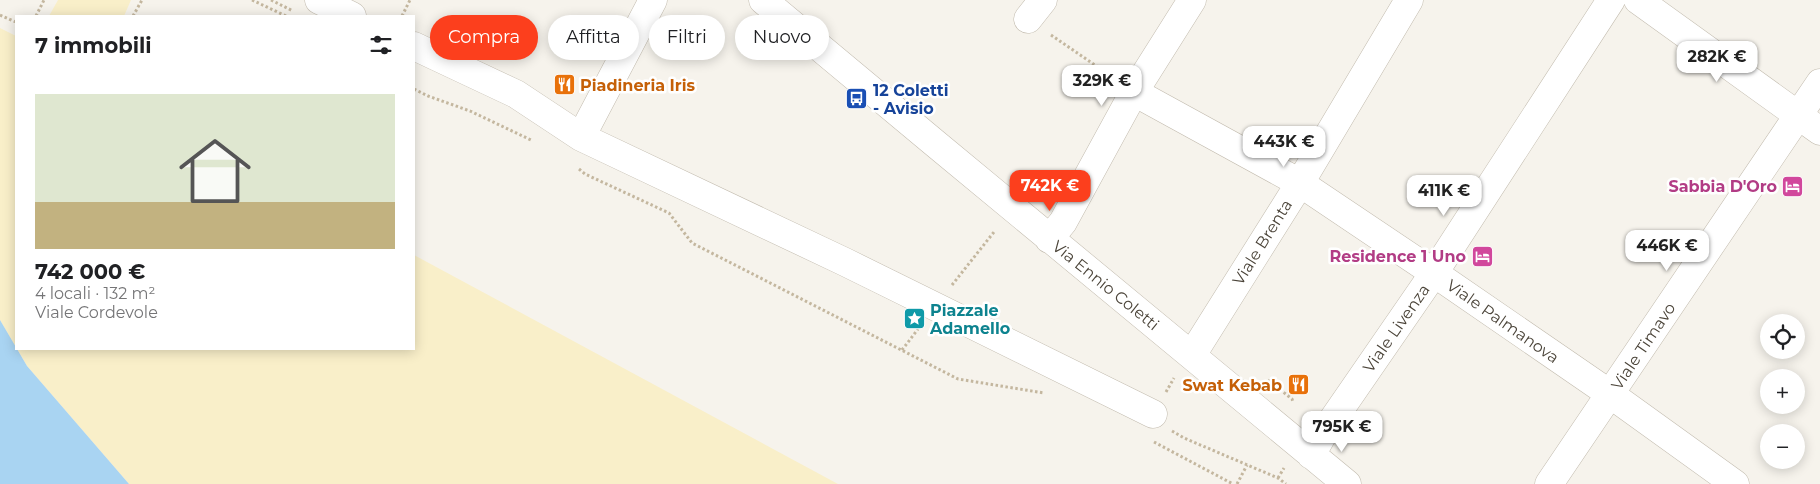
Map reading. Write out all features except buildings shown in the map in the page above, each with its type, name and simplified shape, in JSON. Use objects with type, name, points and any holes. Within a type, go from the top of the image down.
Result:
[{"type":"street","points":[[319,0],[350,15]]},
{"type":"street","points":[[581,137],[653,0]]},
{"type":"street","name":"Via Ennio Coletti","points":[[763,0],[1049,239],[1347,484]]},
{"type":"street","points":[[1049,239],[1063,222],[1134,92],[1192,0]]},
{"type":"street","name":"Viale Brenta","points":[[1192,355],[1300,184],[1409,0]]},
{"type":"street","name":"Viale Livenza","points":[[1311,455],[1323,434],[1434,273],[1611,0]]},
{"type":"street","points":[[1638,0],[1820,131]]},
{"type":"street","points":[[415,46],[516,94],[581,137],[845,262],[1153,414]]},
{"type":"street","name":"Viale Timavo","points":[[1549,484],[1820,83]]},
{"type":"street","name":"Viale Palmanova","points":[[1134,92],[1300,184],[1610,394],[1735,484]]},
{"type":"path","points":[[36,15],[44,0]]},
{"type":"path","points":[[134,15],[142,0]]},
{"type":"path","points":[[252,0],[284,15]]},
{"type":"path","points":[[271,0],[295,12]]},
{"type":"path","points":[[402,15],[410,0]]},
{"type":"path","points":[[1035,9],[1134,92]]},
{"type":"path","points":[[0,15],[15,22]]},
{"type":"path","points":[[415,90],[470,111],[540,144]]},
{"type":"path","points":[[578,168],[586,174],[669,213],[692,243],[958,380],[1049,394]]},
{"type":"path","points":[[1153,414],[1172,431],[1184,438],[1278,478],[1286,484]]},
{"type":"path","points":[[1153,441],[1233,484]]},
{"type":"path","points":[[1237,484],[1247,465]]},
{"type":"sand","points":[[58,0],[131,0],[124,15],[50,15]]},
{"type":"sand","points":[[0,28],[15,36],[15,346],[0,320]]},
{"type":"sand","points":[[415,256],[838,484],[129,484],[27,366],[18,350],[415,350]]},
{"type":"water","points":[[0,320],[15,346],[15,350],[18,350],[27,366],[129,484],[0,484]]},
{"type":"place","name":"Piadineria Iris","points":[[564,85]]},
{"type":"place","name":"12 Coletti - Avisio","points":[[857,99]]},
{"type":"place","name":"Sabbia D'Oro","points":[[1793,186]]},
{"type":"place","name":"Residence 1 Uno","points":[[1482,256]]},
{"type":"place","name":"Piazzale Adamello","points":[[914,319]]},
{"type":"place","name":"Swat Kebab","points":[[1298,385]]}]
